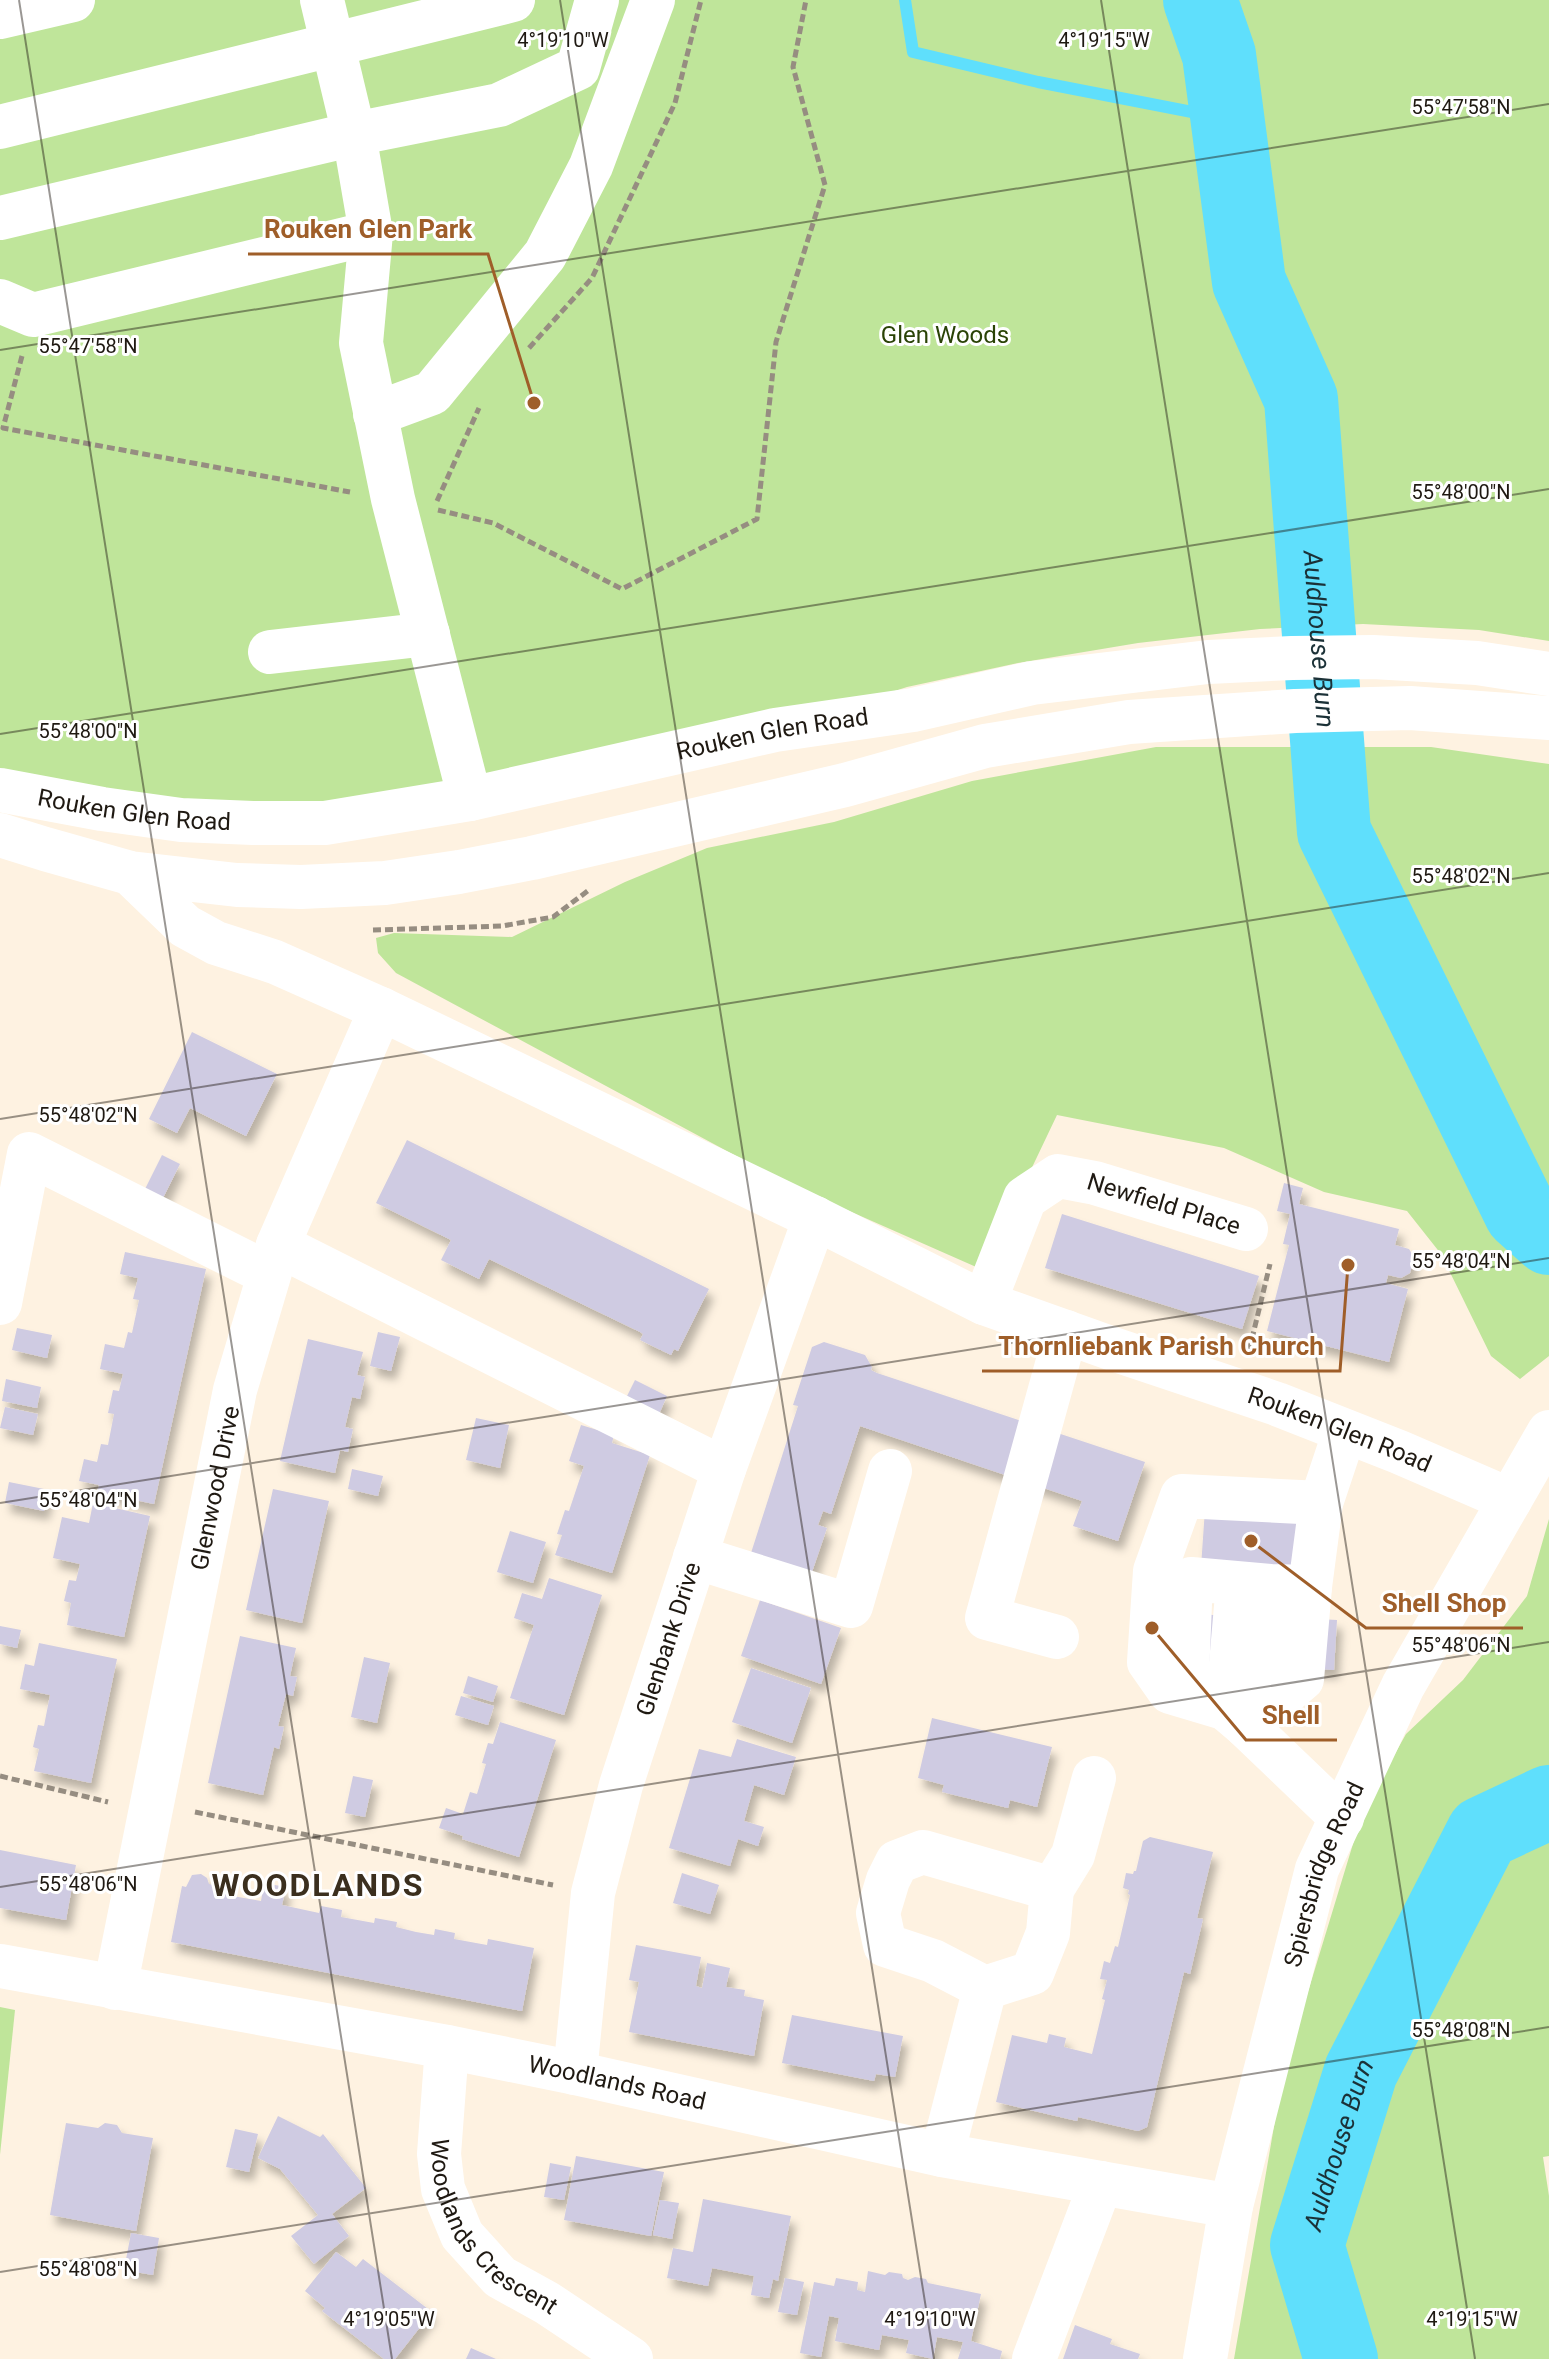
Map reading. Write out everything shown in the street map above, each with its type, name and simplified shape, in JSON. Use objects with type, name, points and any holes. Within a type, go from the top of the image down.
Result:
[{"type":"street","points":[[0,17],[73,0]]},
{"type":"street","points":[[322,0],[354,134],[371,233],[361,343],[393,499],[486,867]]},
{"type":"street","points":[[0,127],[513,0]]},
{"type":"street","points":[[0,218],[354,134],[499,105],[578,68],[597,0]]},
{"type":"street","points":[[375,414],[432,393],[545,255],[591,166],[653,0]]},
{"type":"street","points":[[17,308],[371,233]]},
{"type":"street","points":[[270,652],[428,634]]},
{"type":"street","name":"Rouken Glen Road","points":[[0,790],[181,820],[325,823],[470,799],[775,730],[913,710],[1032,683],[1208,662],[1292,658],[1373,657],[1477,663],[1549,674]]},
{"type":"street","name":"Rouken Glen Road","points":[[0,835],[130,873],[237,885],[301,887],[385,883],[486,867],[845,785],[985,746],[1129,722],[1378,708],[1549,718]]},
{"type":"street","name":"Rouken Glen Road","points":[[130,873],[185,926],[216,943],[275,962],[381,1009],[984,1303],[1239,1391],[1345,1431],[1510,1500]]},
{"type":"street","name":"Glenwood Drive","points":[[115,1988],[235,1390],[274,1260],[381,1009]]},
{"type":"street","points":[[0,1303],[29,1154],[274,1260],[724,1469]]},
{"type":"street","name":"Newfield Place","points":[[984,1303],[1025,1198],[1058,1176],[1095,1183],[1246,1229]]},
{"type":"street","name":"Glenbank Drive","points":[[575,2073],[593,1893],[621,1785],[724,1469],[815,1218]]},
{"type":"street","points":[[1057,1637],[987,1618],[1066,1332]]},
{"type":"street","points":[[1236,1718],[1273,1586],[1321,1503],[1345,1431]]},
{"type":"street","name":"Spiersbridge Road","points":[[1205,2359],[1231,2206],[1317,1869],[1403,1686],[1549,1432]]},
{"type":"street","points":[[695,1557],[851,1606],[890,1471]]},
{"type":"street","points":[[1321,1503],[1182,1496],[1155,1571],[1149,1662],[1170,1692],[1236,1718],[1342,1818]]},
{"type":"street","points":[[1236,1718],[1302,1679],[1273,1586]]},
{"type":"street","points":[[1052,1889],[923,1852],[897,1862],[888,1880],[878,1913],[885,1945],[933,1961],[985,1988],[1032,1973],[1048,1933],[1052,1889],[1073,1855],[1094,1778]]},
{"type":"street","name":"Woodlands Road","points":[[0,1966],[447,2047],[942,2155],[1231,2206]]},
{"type":"street","points":[[942,2155],[985,1988]]},
{"type":"street","name":"Woodlands Crescent","points":[[447,2047],[439,2154],[443,2189],[462,2235],[500,2277],[547,2303],[631,2359]]},
{"type":"street","points":[[1034,2359],[1101,2183]]},
{"type":"path","points":[[17,308],[2,427],[286,482],[393,499],[493,523],[622,589],[757,519],[776,342],[825,185],[793,67],[806,0]]},
{"type":"path","name":"Newfield Place","points":[[1239,1391],[1272,1258],[1246,1229]]},
{"type":"path","points":[[0,1776],[593,1893]]},
{"type":"green space","name":"Glen Woods","points":[[0,0],[1549,0],[1549,641],[1479,630],[1363,624],[1260,629],[1138,643],[1018,663],[907,687],[775,730],[387,814],[0,790]]},
{"type":"green space","points":[[1156,747],[1431,747],[1549,764],[1549,1356],[1520,1379],[1491,1356],[1441,1254],[1407,1211],[1324,1192],[1224,1148],[1057,1115],[983,1270],[788,1184],[396,973],[378,953],[376,938],[394,933],[512,937],[625,882],[707,848],[834,822],[972,781]]},
{"type":"green space","points":[[1549,1519],[1549,2156],[1543,2157],[1549,2196],[1549,2359],[1234,2359],[1283,2074],[1363,1811],[1406,1734],[1463,1680],[1527,1596]]},
{"type":"green space","points":[[0,2007],[15,2010],[0,2155]]},
{"type":"building","points":[[192,1032],[277,1074],[246,1136],[190,1108],[177,1133],[149,1119]]},
{"type":"building","points":[[407,1140],[709,1289],[678,1351],[674,1349],[671,1355],[640,1340],[643,1334],[640,1332],[489,1259],[479,1279],[441,1260],[451,1240],[376,1203]]},
{"type":"building","points":[[162,1155],[180,1164],[160,1204],[142,1195]]},
{"type":"building","points":[[1284,1183],[1303,1188],[1299,1204],[1399,1229],[1395,1245],[1409,1249],[1414,1257],[1410,1273],[1401,1278],[1388,1275],[1386,1283],[1408,1289],[1389,1362],[1267,1331],[1289,1245],[1283,1244],[1290,1214],[1277,1211]]},
{"type":"building","points":[[1062,1214],[1259,1276],[1242,1329],[1045,1268]]},
{"type":"building","points":[[125,1252],[206,1269],[154,1504],[97,1492],[99,1485],[79,1481],[84,1459],[97,1462],[101,1444],[108,1445],[114,1414],[108,1413],[113,1390],[119,1391],[123,1374],[100,1369],[105,1344],[124,1348],[128,1332],[132,1333],[139,1300],[133,1299],[138,1278],[120,1274]]},
{"type":"building","points":[[17,1328],[52,1335],[47,1358],[12,1350]]},
{"type":"building","points":[[378,1332],[400,1337],[391,1371],[370,1366]]},
{"type":"building","points":[[308,1339],[363,1352],[357,1375],[365,1377],[360,1399],[352,1397],[345,1427],[353,1429],[348,1452],[340,1450],[335,1473],[280,1461]]},
{"type":"building","points":[[824,1342],[865,1355],[871,1370],[877,1373],[1145,1462],[1118,1541],[1073,1526],[1082,1501],[860,1426],[831,1514],[823,1511],[818,1525],[827,1528],[812,1572],[751,1553],[798,1406],[793,1405],[812,1347]]},
{"type":"building","points":[[6,1379],[41,1387],[37,1408],[2,1401]]},
{"type":"building","points":[[635,1380],[667,1396],[659,1414],[626,1398]]},
{"type":"building","points":[[5,1407],[38,1414],[33,1435],[0,1428]]},
{"type":"building","points":[[476,1418],[509,1425],[500,1468],[466,1460]]},
{"type":"building","points":[[581,1425],[614,1435],[612,1443],[650,1455],[612,1573],[555,1555],[562,1535],[557,1534],[565,1510],[569,1511],[584,1466],[569,1461]]},
{"type":"building","points":[[352,1469],[383,1476],[378,1496],[348,1489]]},
{"type":"building","points":[[9,1482],[49,1490],[44,1511],[5,1503]]},
{"type":"building","points":[[273,1489],[329,1501],[302,1623],[246,1610]]},
{"type":"building","points":[[93,1503],[150,1516],[124,1637],[67,1625],[71,1603],[64,1601],[69,1580],[76,1581],[80,1564],[53,1558],[62,1517],[89,1523]]},
{"type":"building","points":[[1205,1509],[1301,1515],[1298,1573],[1281,1617],[1337,1620],[1334,1670],[1175,1662],[1178,1613],[1231,1616],[1201,1567]]},
{"type":"building","points":[[510,1531],[546,1542],[533,1583],[497,1572]]},
{"type":"building","points":[[549,1578],[602,1595],[564,1715],[510,1698],[534,1625],[514,1618],[522,1593],[542,1599]]},
{"type":"building","points":[[760,1600],[841,1628],[821,1684],[741,1656]]},
{"type":"building","points":[[0,1626],[21,1630],[17,1648],[0,1644]]},
{"type":"building","points":[[240,1636],[296,1648],[290,1676],[297,1677],[293,1696],[286,1694],[278,1726],[284,1727],[279,1749],[274,1747],[263,1795],[208,1783]]},
{"type":"building","points":[[39,1643],[117,1659],[91,1783],[34,1771],[39,1749],[33,1747],[38,1725],[44,1726],[50,1695],[20,1689],[25,1664],[34,1666]]},
{"type":"building","points":[[364,1657],[390,1663],[377,1723],[351,1717]]},
{"type":"building","points":[[751,1668],[811,1688],[792,1743],[732,1722]]},
{"type":"building","points":[[468,1676],[498,1686],[493,1702],[463,1693]]},
{"type":"building","points":[[461,1696],[494,1706],[488,1725],[455,1715]]},
{"type":"building","points":[[932,1718],[1052,1747],[1037,1807],[1010,1800],[1008,1808],[942,1792],[944,1785],[918,1778]]},
{"type":"building","points":[[500,1722],[556,1740],[519,1857],[462,1839],[463,1836],[439,1828],[446,1808],[463,1814],[470,1792],[477,1794],[486,1764],[482,1763],[488,1743],[493,1744]]},
{"type":"building","points":[[737,1739],[796,1757],[784,1795],[754,1785],[744,1821],[764,1827],[758,1846],[738,1839],[730,1866],[669,1848],[699,1749],[731,1757]]},
{"type":"building","points":[[353,1776],[373,1780],[365,1817],[345,1813]]},
{"type":"building","points":[[1150,1837],[1213,1852],[1197,1918],[1203,1919],[1190,1974],[1184,1972],[1147,2127],[1138,2131],[1078,2117],[1077,2121],[996,2102],[1012,2035],[1047,2043],[1049,2034],[1066,2038],[1064,2047],[1092,2054],[1105,2000],[1102,1999],[1107,1980],[1100,1979],[1104,1961],[1110,1963],[1115,1946],[1118,1947],[1130,1895],[1129,1890],[1123,1888],[1126,1873],[1136,1871],[1143,1841]]},
{"type":"building","points":[[0,1850],[76,1865],[66,1920],[0,1908]]},
{"type":"building","points":[[682,1873],[719,1885],[710,1914],[673,1903]]},
{"type":"building","points":[[201,1874],[209,1884],[229,1888],[227,1895],[261,1901],[264,1883],[286,1887],[282,1905],[319,1913],[321,1906],[342,1910],[341,1917],[374,1923],[375,1918],[397,1922],[396,1927],[416,1932],[434,1935],[435,1929],[455,1933],[454,1939],[487,1945],[488,1939],[534,1948],[522,2011],[171,1942],[182,1886],[186,1887],[192,1875]]},
{"type":"building","points":[[636,1945],[701,1957],[696,1986],[702,1988],[707,1963],[730,1968],[726,1987],[745,1990],[744,1996],[764,2000],[754,2056],[629,2032],[639,1982],[629,1980]]},
{"type":"building","points":[[792,2015],[903,2036],[895,2077],[876,2074],[874,2081],[782,2063]]},
{"type":"building","points":[[278,2116],[320,2137],[323,2134],[366,2188],[332,2214],[349,2236],[314,2264],[291,2236],[318,2215],[280,2169],[258,2158]]},
{"type":"building","points":[[66,2123],[98,2128],[105,2123],[117,2125],[122,2133],[153,2138],[136,2231],[50,2215]]},
{"type":"building","points":[[235,2129],[258,2134],[249,2172],[226,2167]]},
{"type":"building","points":[[576,2156],[664,2172],[651,2236],[564,2220]]},
{"type":"building","points":[[550,2163],[571,2167],[564,2200],[544,2197]]},
{"type":"building","points":[[703,2199],[791,2216],[778,2281],[773,2279],[769,2298],[751,2295],[754,2276],[712,2268],[708,2286],[667,2278],[673,2248],[693,2252]]},
{"type":"building","points":[[660,2200],[679,2203],[672,2239],[653,2235]]},
{"type":"building","points":[[131,2233],[159,2238],[153,2275],[124,2270]]},
{"type":"building","points":[[336,2252],[356,2267],[363,2259],[432,2312],[395,2359],[384,2359],[322,2311],[325,2308],[305,2291]]},
{"type":"building","points":[[868,2271],[885,2275],[889,2272],[902,2274],[908,2280],[915,2277],[926,2279],[928,2283],[981,2294],[971,2341],[1002,2351],[1000,2359],[958,2359],[963,2342],[937,2337],[933,2359],[906,2353],[909,2340],[882,2335],[879,2350],[835,2341],[839,2318],[829,2316],[821,2357],[800,2353],[814,2282],[834,2286],[836,2278],[858,2282],[857,2290],[865,2292]]},
{"type":"building","points":[[785,2278],[804,2282],[797,2315],[778,2312]]},
{"type":"building","points":[[1075,2325],[1112,2339],[1110,2344],[1140,2354],[1138,2359],[1063,2359]]},
{"type":"building","points":[[471,2348],[496,2359],[466,2359]]},
{"type":"waterway","points":[[905,0],[913,52],[1038,82],[1228,119]]},
{"type":"waterway","name":"Auldhouse Burn","points":[[1200,0],[1219,55],[1249,282],[1301,399],[1334,832],[1521,1213],[1549,1238]]},
{"type":"waterway","name":"Auldhouse Burn","points":[[1341,2359],[1307,2245],[1361,2071],[1483,1833],[1549,1802]]},
{"type":"place","name":"Rouken Glen Park","points":[[534,403]]},
{"type":"place","name":"Thornliebank Parish Church","points":[[1348,1265]]},
{"type":"place","name":"Shell Shop","points":[[1251,1541]]},
{"type":"place","name":"Shell","points":[[1152,1628]]},
{"type":"district","name":"WOODLANDS","points":[[318,1885]]}]
